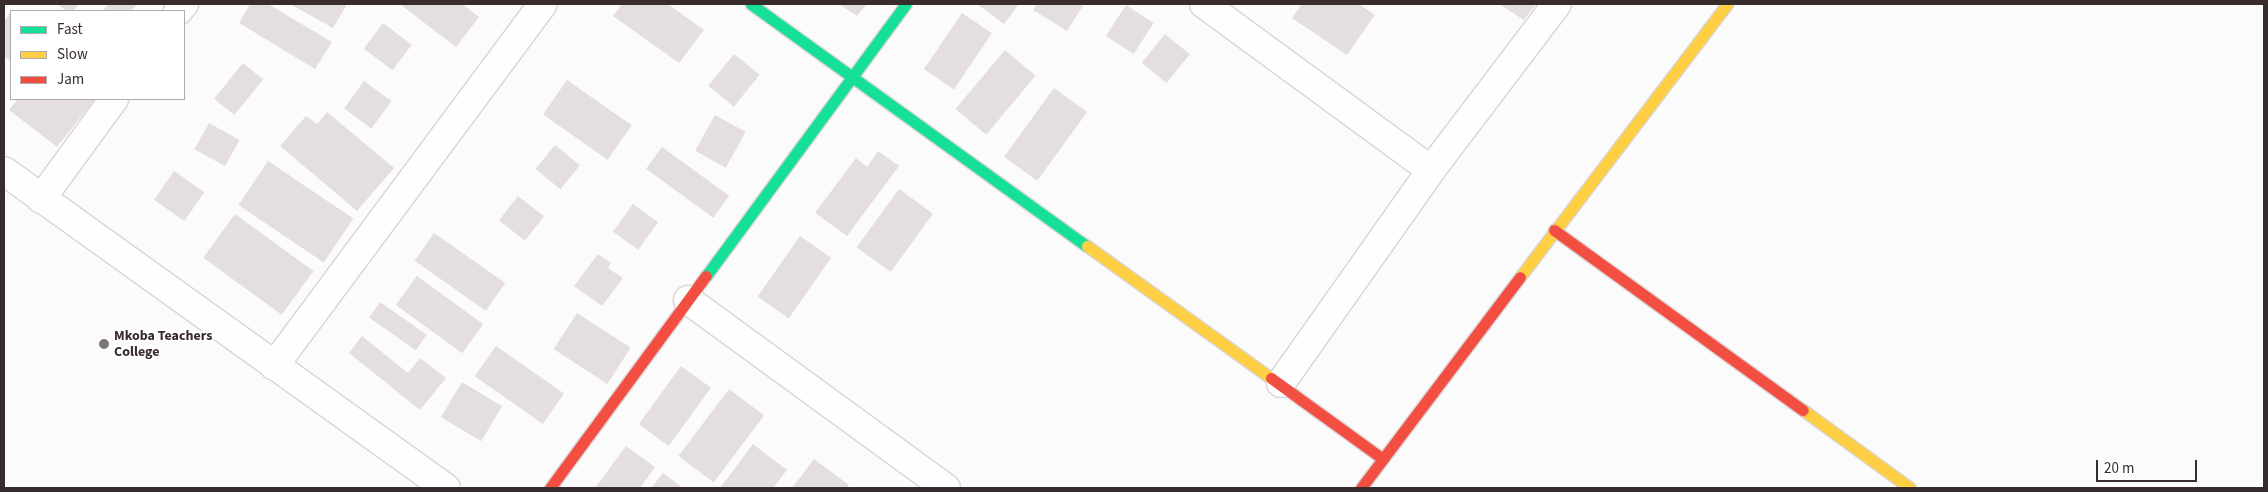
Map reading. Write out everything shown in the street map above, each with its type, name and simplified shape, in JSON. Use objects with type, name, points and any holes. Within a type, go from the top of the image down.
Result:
[{"type":"street","points":[[274,366],[543,4]]},
{"type":"street","points":[[751,4],[1383,459]]},
{"type":"street","points":[[550,488],[906,4]]},
{"type":"street","points":[[1281,384],[1431,170],[1557,4]]},
{"type":"street","points":[[1361,488],[1554,230],[1727,4]]},
{"type":"street","points":[[1221,8],[1431,170]]},
{"type":"street","points":[[41,199],[113,100]]},
{"type":"street","points":[[4,171],[446,488]]},
{"type":"street","points":[[1554,230],[1910,488]]},
{"type":"street","points":[[688,300],[946,488]]},
{"type":"building","points":[[57,4],[79,4],[74,10],[66,10]]},
{"type":"building","points":[[108,4],[137,4],[132,10],[104,10]]},
{"type":"building","points":[[250,4],[268,4],[332,42],[315,69],[239,23]]},
{"type":"building","points":[[290,4],[347,4],[333,28]]},
{"type":"building","points":[[402,4],[462,4],[479,17],[456,47]]},
{"type":"building","points":[[622,4],[668,4],[704,30],[679,63],[613,16]]},
{"type":"building","points":[[839,4],[867,4],[857,16]]},
{"type":"building","points":[[977,4],[1019,4],[1004,24]]},
{"type":"building","points":[[1037,4],[1084,4],[1067,31],[1033,10]]},
{"type":"building","points":[[1302,4],[1359,4],[1375,15],[1347,55],[1292,18]]},
{"type":"building","points":[[1499,4],[1536,4],[1524,20]]},
{"type":"building","points":[[1126,5],[1154,23],[1134,54],[1106,36]]},
{"type":"building","points":[[10,13],[10,60],[4,56],[4,22]]},
{"type":"building","points":[[962,13],[992,33],[954,90],[924,69]]},
{"type":"building","points":[[383,23],[412,45],[392,70],[364,49]]},
{"type":"building","points":[[1165,34],[1190,54],[1167,83],[1142,63]]},
{"type":"building","points":[[1005,50],[1036,76],[986,135],[956,109]]},
{"type":"building","points":[[734,54],[760,75],[734,107],[708,86]]},
{"type":"building","points":[[243,63],[263,79],[234,115],[214,99]]},
{"type":"building","points":[[567,80],[632,125],[608,160],[543,114]]},
{"type":"building","points":[[364,81],[392,101],[372,128],[344,109]]},
{"type":"building","points":[[1054,88],[1087,112],[1037,181],[1004,157]]},
{"type":"building","points":[[17,100],[94,100],[57,147],[9,110]]},
{"type":"building","points":[[327,112],[394,168],[357,211],[280,146],[306,116],[317,124]]},
{"type":"building","points":[[715,115],[746,132],[726,168],[695,151]]},
{"type":"building","points":[[209,123],[240,140],[225,166],[194,149]]},
{"type":"building","points":[[555,145],[580,165],[560,189],[535,169]]},
{"type":"building","points":[[662,147],[729,196],[713,218],[646,169]]},
{"type":"building","points":[[878,151],[899,166],[847,236],[815,213],[856,158],[867,167]]},
{"type":"building","points":[[268,161],[353,219],[324,263],[238,205]]},
{"type":"building","points":[[174,171],[204,192],[184,221],[154,200]]},
{"type":"building","points":[[899,189],[933,214],[891,272],[857,247]]},
{"type":"building","points":[[518,196],[544,216],[525,241],[499,220]]},
{"type":"building","points":[[633,204],[658,222],[638,250],[613,232]]},
{"type":"building","points":[[235,214],[313,271],[282,315],[203,258]]},
{"type":"building","points":[[434,233],[505,283],[486,311],[414,261]]},
{"type":"building","points":[[800,236],[831,258],[789,318],[758,297]]},
{"type":"building","points":[[598,254],[611,263],[608,268],[623,278],[602,306],[574,286]]},
{"type":"building","points":[[417,276],[483,324],[462,353],[396,305]]},
{"type":"building","points":[[380,302],[427,335],[416,350],[369,318]]},
{"type":"building","points":[[577,313],[631,348],[607,384],[554,349]]},
{"type":"building","points":[[362,336],[408,373],[420,358],[446,378],[420,410],[349,353]]},
{"type":"building","points":[[496,346],[564,394],[543,424],[475,376]]},
{"type":"building","points":[[681,366],[711,388],[669,446],[639,424]]},
{"type":"building","points":[[462,382],[502,406],[481,441],[441,417]]},
{"type":"building","points":[[729,389],[764,415],[714,483],[678,456]]},
{"type":"building","points":[[753,444],[787,470],[773,488],[720,488]]},
{"type":"building","points":[[626,446],[655,467],[640,488],[595,488]]},
{"type":"building","points":[[814,459],[849,485],[847,488],[792,488]]},
{"type":"building","points":[[663,473],[683,488],[651,488]]},
{"type":"traffic: fast","points":[[751,4],[1087,246]]},
{"type":"traffic: fast","points":[[706,276],[906,4]]},
{"type":"traffic: slow","points":[[1520,277],[1727,4]]},
{"type":"traffic: slow","points":[[1087,246],[1271,378]]},
{"type":"traffic: slow","points":[[1803,410],[1910,488]]},
{"type":"traffic: jam","points":[[1554,230],[1803,410]]},
{"type":"traffic: jam","points":[[550,488],[706,276]]},
{"type":"traffic: jam","points":[[1361,488],[1520,277]]},
{"type":"traffic: jam","points":[[1271,378],[1383,459]]},
{"type":"place","name":"Mkoba Teachers College","points":[[104,344]]}]
